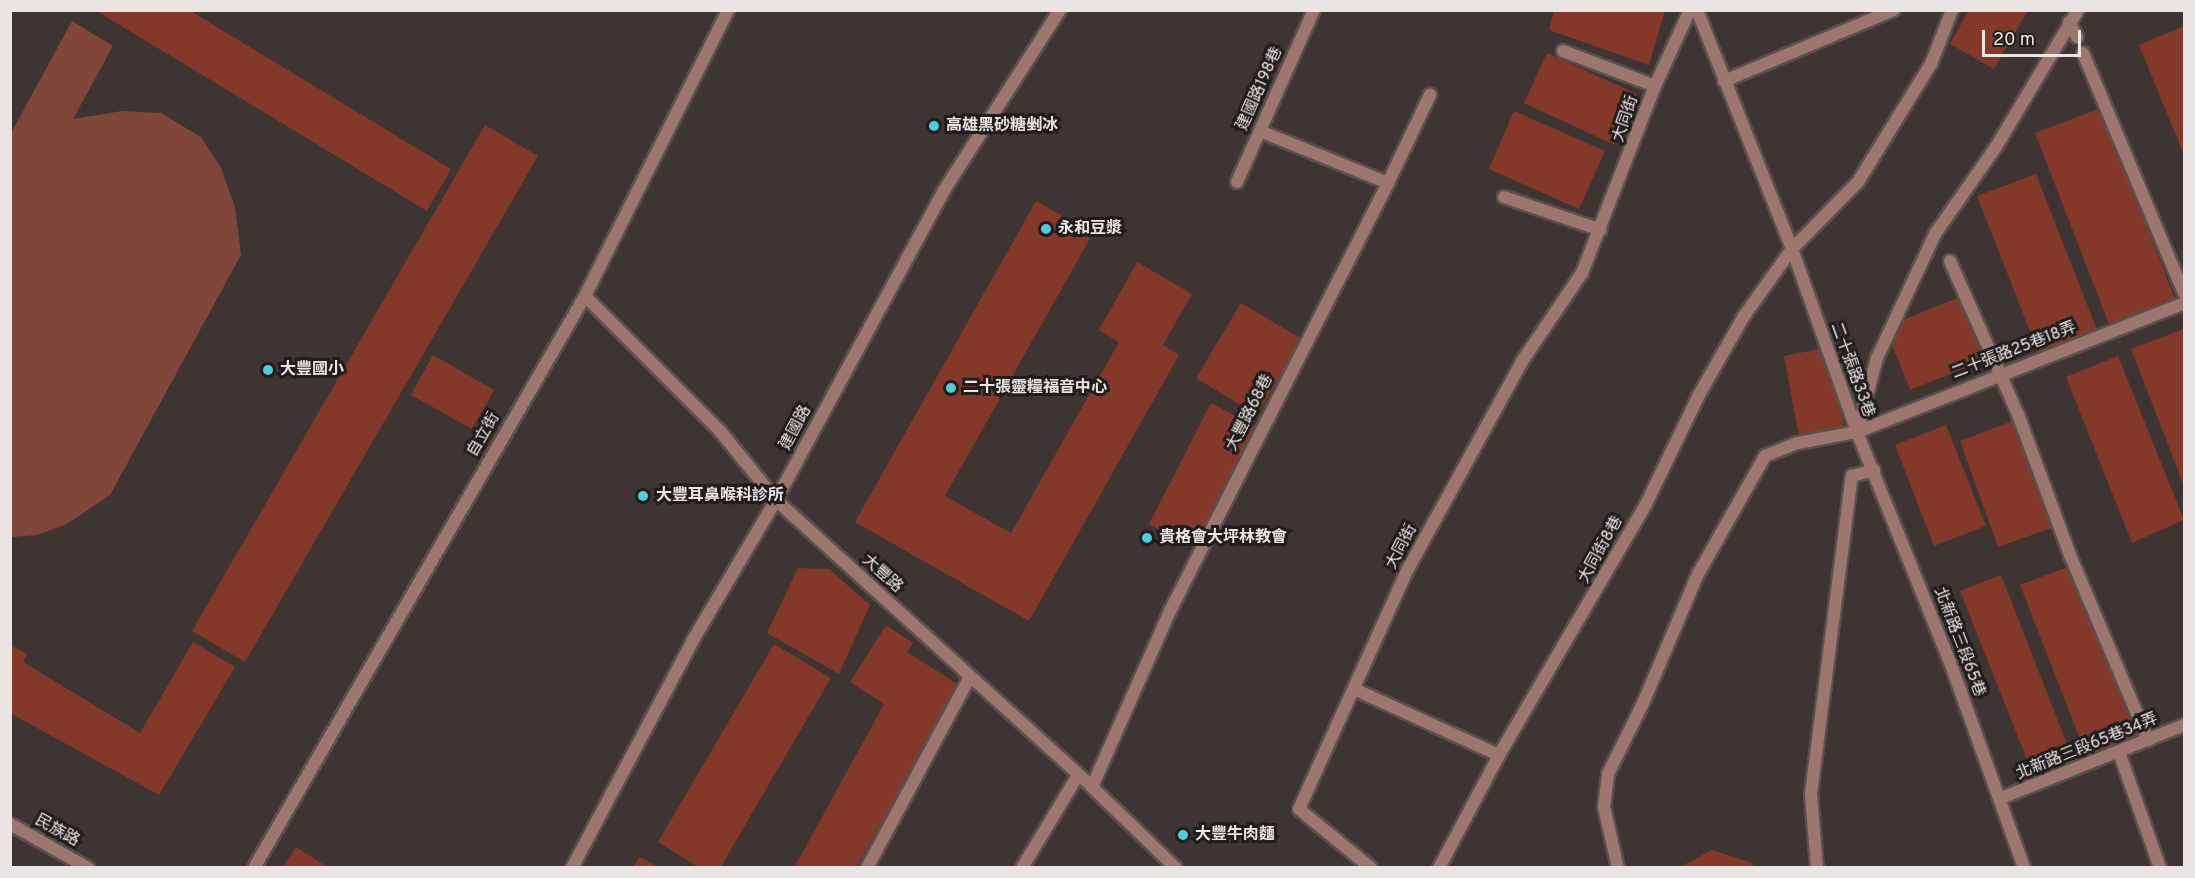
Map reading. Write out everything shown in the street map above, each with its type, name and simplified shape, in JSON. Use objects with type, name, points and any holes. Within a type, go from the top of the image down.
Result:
[{"type":"street","name":"自立街","points":[[254,867],[582,294],[728,10]]},
{"type":"street","name":"建國路","points":[[572,867],[693,640],[776,500],[943,192],[1060,10]]},
{"type":"street","name":"建國路198巷","points":[[1237,182],[1314,10]]},
{"type":"street","name":"大同街","points":[[1371,867],[1299,808],[1408,569],[1523,360],[1582,273],[1601,230],[1655,86],[1690,10]]},
{"type":"street","name":"二十張路33巷","points":[[1618,867],[1604,807],[1608,774],[1644,701],[1698,574],[1765,456],[1798,443],[1857,432],[1792,249],[1697,10]]},
{"type":"street","points":[[1724,81],[1894,10]]},
{"type":"street","points":[[1792,249],[1858,182],[1931,64],[1952,10]]},
{"type":"street","points":[[1857,432],[1877,358],[1935,234],[1996,147],[2078,10]]},
{"type":"street","points":[[2069,22],[2077,37]]},
{"type":"street","name":"大同街","points":[[1563,51],[1655,86]]},
{"type":"street","points":[[2083,53],[2184,293]]},
{"type":"street","name":"大豐路68巷","points":[[1092,787],[1170,611],[1388,183],[1430,95]]},
{"type":"street","points":[[1260,131],[1388,183]]},
{"type":"street","points":[[1504,197],[1601,230]]},
{"type":"street","points":[[1935,234],[1944,247]]},
{"type":"street","name":"大同街8巷","points":[[1439,867],[1499,755],[1646,504],[1700,393],[1744,316],[1792,249]]},
{"type":"street","points":[[1950,261],[2000,374],[2148,740]]},
{"type":"street","name":"大豐路","points":[[582,294],[720,431],[776,500],[1092,787],[1176,867]]},
{"type":"street","name":"二十張路25巷18弄","points":[[1857,432],[2184,303]]},
{"type":"street","name":"北新路三段65巷","points":[[1857,432],[1874,470],[2001,798],[2024,867]]},
{"type":"street","points":[[1817,867],[1811,794],[1852,476],[1874,470]]},
{"type":"street","points":[[867,867],[970,677]]},
{"type":"street","points":[[1354,689],[1499,755]]},
{"type":"street","name":"北新路三段65巷34弄","points":[[2001,798],[2184,726]]},
{"type":"street","points":[[2119,752],[2160,867]]},
{"type":"street","points":[[1022,867],[1078,776]]},
{"type":"street","name":"民族路","points":[[10,824],[88,867]]},
{"type":"shaded area","points":[[72,21],[113,46],[73,119],[122,111],[161,113],[201,137],[221,168],[235,207],[241,255],[110,495],[67,524],[37,535],[11,537],[11,133]]},
{"type":"building","points":[[95,10],[189,10],[451,169],[427,211]]},
{"type":"building","points":[[1554,10],[1665,10],[1649,65],[1549,30]]},
{"type":"building","points":[[1969,10],[2028,10],[1994,69],[1950,44]]},
{"type":"building","points":[[2184,26],[2184,155],[2139,45]]},
{"type":"building","points":[[1547,53],[1637,94],[1615,145],[1524,103]]},
{"type":"building","points":[[2101,108],[2175,299],[2109,324],[2035,133]]},
{"type":"building","points":[[1514,111],[1605,151],[1579,209],[1489,169]]},
{"type":"building","points":[[485,125],[538,156],[245,662],[192,631]]},
{"type":"building","points":[[2036,174],[2097,330],[2038,352],[1977,196]]},
{"type":"building","points":[[1036,201],[1093,233],[945,496],[1011,533],[1119,342],[1099,330],[1137,262],[1192,294],[1163,345],[1179,355],[1029,621],[855,522]]},
{"type":"building","points":[[1960,297],[1985,360],[1910,390],[1885,327]]},
{"type":"building","points":[[1241,303],[1302,339],[1257,415],[1196,378]]},
{"type":"building","points":[[2184,329],[2184,486],[2131,349]]},
{"type":"building","points":[[1829,347],[1845,431],[1801,447],[1784,356]]},
{"type":"building","points":[[433,355],[494,390],[472,429],[411,395]]},
{"type":"building","points":[[2118,356],[2184,520],[2132,543],[2066,377]]},
{"type":"building","points":[[1211,403],[1269,434],[1206,554],[1149,524]]},
{"type":"building","points":[[2015,420],[2054,527],[1998,547],[1960,441]]},
{"type":"building","points":[[1946,425],[1986,526],[1934,546],[1895,445]]},
{"type":"building","points":[[2070,566],[2137,737],[2087,757],[2020,585]]},
{"type":"building","points":[[798,568],[829,569],[870,605],[839,674],[767,633]]},
{"type":"building","points":[[2001,575],[2074,762],[2034,777],[1960,591]]},
{"type":"building","points":[[886,625],[913,643],[907,652],[959,685],[856,868],[794,868],[884,704],[850,682]]},
{"type":"building","points":[[193,642],[235,667],[159,795],[10,713],[10,645],[27,654],[23,662],[140,733]]},
{"type":"building","points":[[774,644],[831,678],[720,868],[700,868],[658,842]]},
{"type":"building","points":[[296,847],[329,868],[282,868]]},
{"type":"building","points":[[1712,850],[1752,863],[1754,868],[1678,868]]},
{"type":"building","points":[[639,857],[661,868],[633,868]]},
{"type":"place","name":"高雄黑砂糖剉冰","points":[[934,126]]},
{"type":"place","name":"永和豆漿","points":[[1046,229]]},
{"type":"place","name":"大豐國小","points":[[268,370]]},
{"type":"place","name":"二十張靈糧福音中心","points":[[951,388]]},
{"type":"place","name":"大豐耳鼻喉科診所","points":[[643,496]]},
{"type":"place","name":"貴格會大坪林教會","points":[[1147,538]]},
{"type":"place","name":"大豐牛肉麵","points":[[1183,835]]}]
